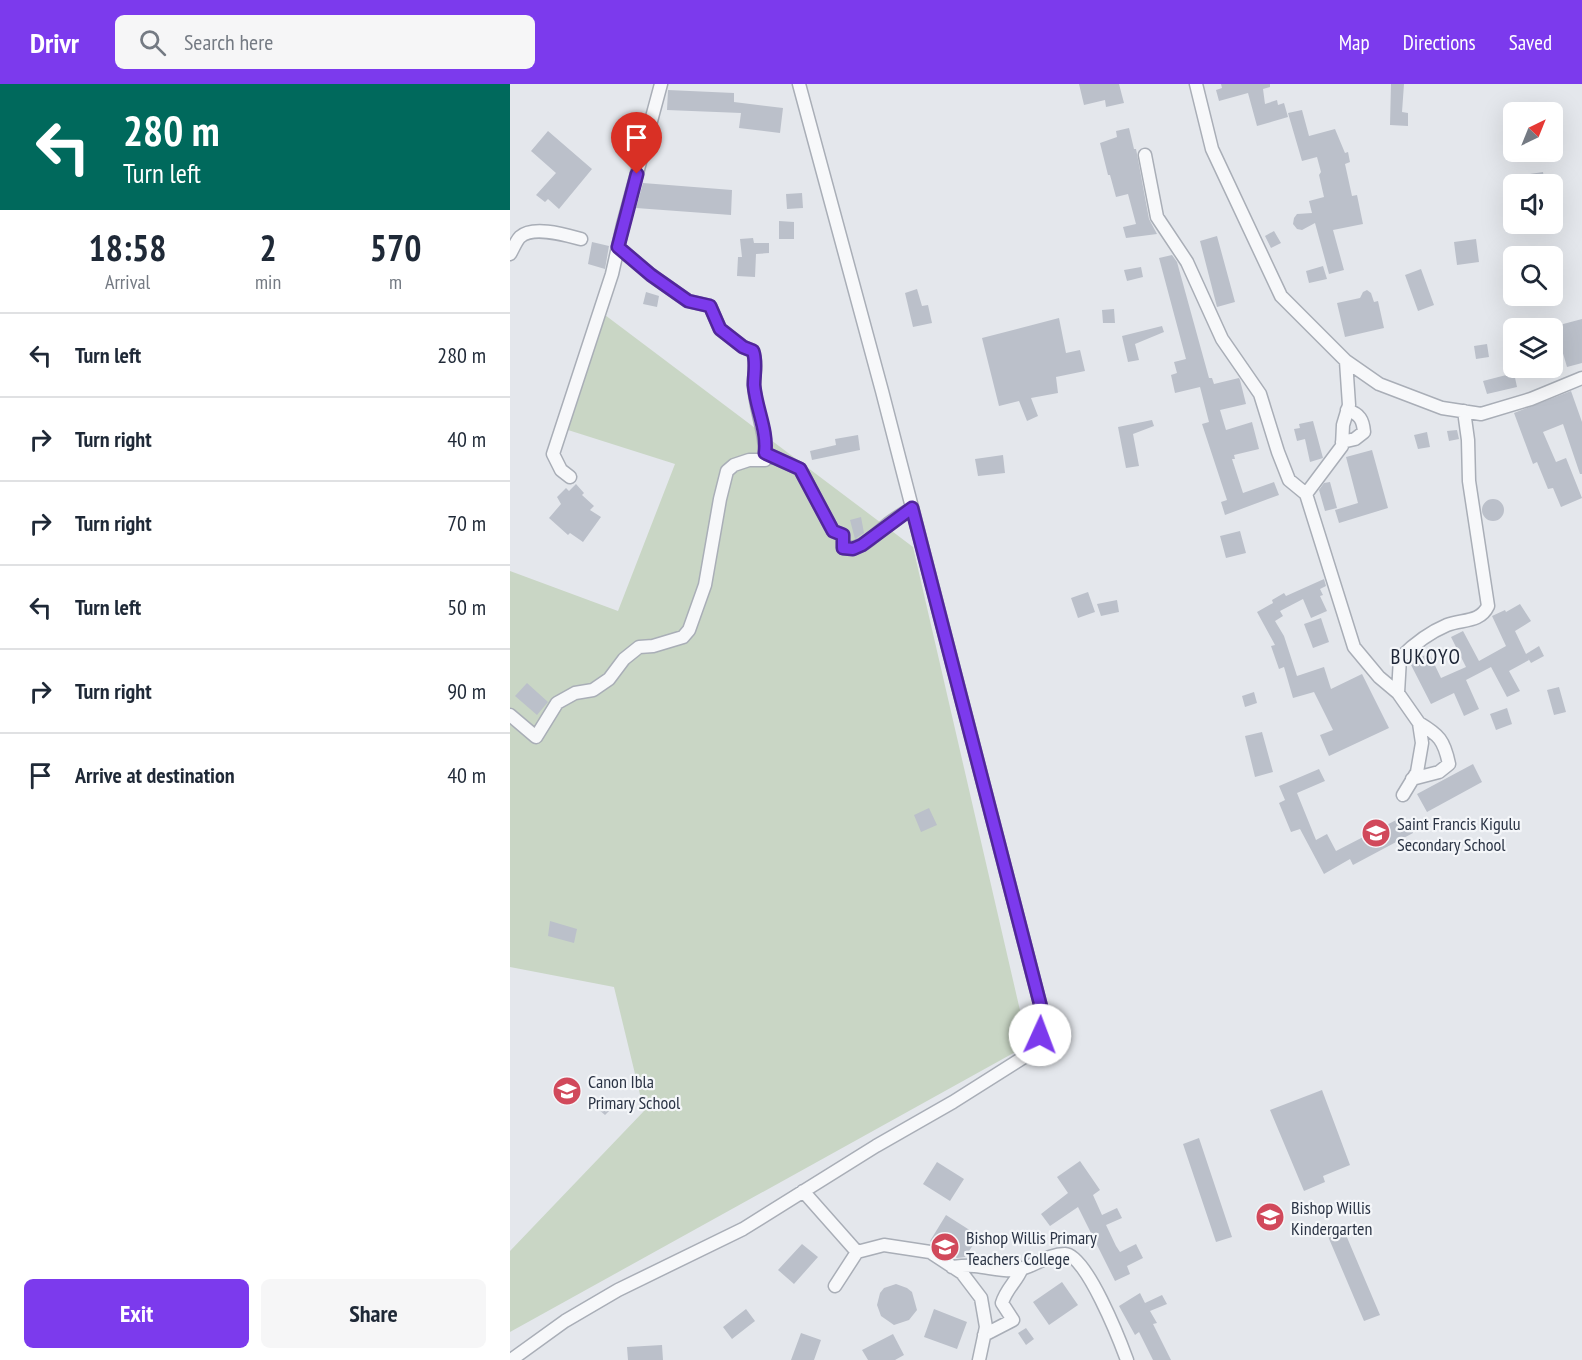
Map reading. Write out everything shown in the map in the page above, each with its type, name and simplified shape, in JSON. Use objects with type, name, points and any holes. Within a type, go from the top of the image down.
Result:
[{"type":"street","points":[[570,477],[561,470],[553,454],[612,274],[661,84]]},
{"type":"street","points":[[511,1360],[565,1321],[618,1290],[743,1229],[876,1146],[952,1102],[1029,1054],[1040,1035],[1043,1015],[912,508],[799,84]]},
{"type":"street","points":[[1196,84],[1212,149],[1281,296],[1346,361],[1379,384],[1442,408],[1481,414],[1531,399],[1582,378]]},
{"type":"street","points":[[1145,155],[1157,217],[1186,262],[1222,339],[1260,394],[1289,480],[1306,494],[1354,647],[1379,677],[1398,693],[1419,723],[1443,742],[1449,764],[1439,772],[1412,779]]},
{"type":"street","points":[[510,254],[520,237],[530,232],[555,232],[581,239]]},
{"type":"street","points":[[510,714],[536,736],[557,703],[575,693],[593,690],[609,679],[624,659],[639,647],[653,646],[683,637],[689,630],[705,585],[727,471],[734,465],[749,460],[765,460],[762,422],[754,386],[755,357],[753,351],[743,347],[720,329],[710,306],[688,301],[651,275],[618,247]]},
{"type":"street","points":[[1306,494],[1342,446],[1342,425],[1347,410],[1346,361]]},
{"type":"street","points":[[1342,442],[1355,439],[1364,432],[1363,421],[1356,413],[1347,410]]},
{"type":"street","points":[[1398,693],[1400,658],[1418,640],[1448,624],[1475,619],[1485,613],[1488,606],[1469,481],[1468,440],[1464,411]]},
{"type":"street","points":[[765,453],[800,469],[833,531],[843,535],[843,548],[853,549],[862,545],[912,508]]},
{"type":"street","points":[[1402,795],[1417,772],[1422,743],[1419,723]]},
{"type":"street","points":[[803,1191],[857,1252]]},
{"type":"street","points":[[835,1286],[857,1252],[884,1245],[930,1252],[962,1273],[981,1298],[986,1327],[979,1360]]},
{"type":"street","points":[[952,1267],[972,1265],[1017,1270],[1050,1256],[1068,1254],[1074,1256],[1088,1274],[1127,1360]]},
{"type":"street","points":[[984,1335],[1013,1320],[1002,1303],[1005,1293],[1017,1280],[1022,1268]]},
{"type":"green space","points":[[601,312],[913,547],[1028,1045],[510,1332],[510,1251],[644,1111],[614,987],[510,967],[510,571],[618,611],[675,464],[568,430]]},
{"type":"building","points":[[1079,84],[1119,84],[1124,103],[1106,107],[1105,100],[1084,105]]},
{"type":"building","points":[[1221,84],[1270,84],[1270,87],[1263,89],[1265,104],[1277,100],[1278,105],[1284,103],[1288,117],[1257,126],[1248,93],[1219,101],[1216,90],[1222,88]]},
{"type":"building","points":[[1391,84],[1404,84],[1402,112],[1408,113],[1408,126],[1390,125]]},
{"type":"building","points":[[668,90],[734,93],[734,102],[783,108],[780,133],[739,128],[741,113],[667,110]]},
{"type":"building","points":[[1302,110],[1309,136],[1335,129],[1345,153],[1348,152],[1350,162],[1345,164],[1352,196],[1357,195],[1363,224],[1333,230],[1344,270],[1329,274],[1315,223],[1302,230],[1297,229],[1293,224],[1297,214],[1312,213],[1309,201],[1324,197],[1317,157],[1302,161],[1288,113]]},
{"type":"building","points":[[1129,128],[1134,149],[1136,149],[1149,219],[1157,234],[1126,238],[1123,227],[1136,224],[1128,194],[1116,197],[1100,143],[1117,137],[1116,131]]},
{"type":"building","points":[[548,131],[592,169],[559,209],[548,199],[545,202],[536,195],[556,173],[531,151]]},
{"type":"building","points":[[643,183],[732,190],[731,215],[636,208]]},
{"type":"building","points":[[802,193],[803,208],[787,209],[786,194]]},
{"type":"building","points":[[779,221],[794,222],[794,239],[779,239]]},
{"type":"building","points":[[1274,231],[1281,243],[1271,248],[1265,236]]},
{"type":"building","points":[[1217,236],[1235,302],[1217,307],[1200,241]]},
{"type":"building","points":[[753,238],[754,243],[769,243],[769,253],[756,254],[755,277],[737,276],[738,257],[742,257],[740,239]]},
{"type":"building","points":[[1476,239],[1479,262],[1457,265],[1454,242]]},
{"type":"building","points":[[592,242],[609,246],[605,269],[588,264]]},
{"type":"building","points":[[1172,255],[1177,262],[1209,378],[1212,378],[1214,384],[1239,378],[1240,380],[1246,404],[1220,410],[1226,430],[1252,422],[1259,449],[1234,455],[1235,459],[1232,459],[1243,493],[1274,482],[1279,495],[1225,515],[1221,502],[1227,500],[1202,424],[1209,422],[1200,387],[1175,393],[1171,375],[1177,373],[1174,362],[1186,359],[1159,258]]},
{"type":"building","points":[[1323,266],[1327,279],[1309,283],[1306,271]]},
{"type":"building","points":[[1141,267],[1143,277],[1127,281],[1124,270]]},
{"type":"building","points":[[1421,269],[1434,305],[1418,311],[1405,275]]},
{"type":"building","points":[[917,289],[922,306],[928,305],[932,323],[913,327],[905,293]]},
{"type":"building","points":[[1367,290],[1371,293],[1374,302],[1378,301],[1384,328],[1345,337],[1337,303],[1360,298]]},
{"type":"building","points":[[646,292],[659,296],[657,307],[643,304]]},
{"type":"building","points":[[1114,309],[1115,323],[1103,323],[1102,310]]},
{"type":"building","points":[[1059,318],[1066,353],[1080,350],[1085,371],[1056,377],[1058,393],[1031,398],[1038,416],[1027,421],[1019,401],[999,406],[982,338]]},
{"type":"building","points":[[1582,319],[1582,363],[1567,367],[1563,353],[1563,324]]},
{"type":"building","points":[[1162,326],[1164,332],[1135,344],[1139,360],[1128,362],[1122,336]]},
{"type":"building","points":[[1487,344],[1489,357],[1476,359],[1474,346]]},
{"type":"building","points":[[1503,376],[1503,378],[1515,378],[1517,387],[1487,394],[1483,381]]},
{"type":"building","points":[[1571,391],[1582,422],[1582,474],[1580,474],[1563,424],[1543,432],[1556,462],[1566,458],[1582,498],[1561,507],[1553,488],[1548,489],[1537,462],[1533,464],[1514,413]]},
{"type":"building","points":[[1152,420],[1154,426],[1133,434],[1139,466],[1126,468],[1118,427]]},
{"type":"building","points":[[1313,421],[1323,458],[1310,462],[1305,439],[1297,441],[1294,429],[1300,428],[1299,424]]},
{"type":"building","points":[[1457,430],[1459,439],[1449,441],[1447,431]]},
{"type":"building","points":[[1427,432],[1430,447],[1418,449],[1414,435]]},
{"type":"building","points":[[858,435],[860,450],[812,460],[810,451],[836,445],[835,439]]},
{"type":"building","points":[[1372,450],[1388,508],[1339,523],[1335,510],[1358,503],[1346,457]]},
{"type":"building","points":[[1003,455],[1005,473],[978,476],[975,459]]},
{"type":"building","points":[[1330,482],[1337,508],[1325,511],[1319,490],[1324,483]]},
{"type":"building","points":[[576,484],[584,493],[582,495],[594,506],[590,510],[601,517],[583,542],[570,533],[568,535],[549,518],[561,504],[557,497],[566,488],[569,491]]},
{"type":"building","points":[[1489,499],[1497,499],[1504,506],[1504,514],[1497,521],[1489,521],[1482,514],[1482,506]]},
{"type":"building","points":[[861,517],[864,533],[855,539],[850,520]]},
{"type":"building","points":[[1240,531],[1246,553],[1226,558],[1220,536]]},
{"type":"building","points":[[1324,579],[1326,586],[1320,589],[1323,595],[1320,596],[1327,611],[1311,618],[1303,599],[1280,611],[1283,616],[1275,621],[1284,636],[1297,676],[1324,667],[1331,689],[1362,674],[1389,728],[1329,756],[1320,735],[1333,730],[1314,692],[1293,698],[1284,667],[1279,669],[1271,646],[1275,645],[1257,612],[1273,603],[1272,600],[1284,593],[1286,596]]},
{"type":"building","points":[[1088,592],[1095,612],[1078,618],[1071,598]]},
{"type":"building","points":[[1117,600],[1119,612],[1101,616],[1097,604]]},
{"type":"building","points":[[1520,604],[1531,621],[1515,631],[1526,654],[1539,646],[1544,656],[1531,663],[1528,658],[1529,660],[1509,671],[1520,691],[1507,697],[1491,667],[1466,680],[1479,709],[1464,716],[1454,693],[1431,704],[1410,663],[1429,653],[1441,678],[1466,667],[1451,637],[1463,631],[1479,661],[1506,646],[1492,616],[1505,610],[1506,612]]},
{"type":"building","points":[[1321,618],[1329,642],[1313,648],[1304,624]]},
{"type":"building","points":[[527,683],[548,702],[537,715],[515,696]]},
{"type":"building","points":[[1559,687],[1566,712],[1554,715],[1547,690]]},
{"type":"building","points":[[1254,692],[1257,703],[1245,707],[1242,696]]},
{"type":"building","points":[[1507,708],[1512,724],[1496,730],[1490,714]]},
{"type":"building","points":[[1262,732],[1273,772],[1255,777],[1245,736]]},
{"type":"building","points":[[1473,764],[1482,782],[1427,812],[1417,794]]},
{"type":"building","points":[[1319,769],[1325,781],[1297,793],[1316,840],[1327,834],[1336,851],[1404,816],[1413,833],[1353,865],[1350,859],[1324,874],[1300,829],[1291,832],[1279,803],[1285,800],[1279,786]]},
{"type":"building","points":[[929,808],[937,825],[921,832],[914,815]]},
{"type":"building","points":[[550,921],[577,929],[574,943],[548,936]]},
{"type":"building","points":[[1322,1090],[1350,1165],[1323,1176],[1325,1182],[1304,1191],[1270,1110]]},
{"type":"building","points":[[603,1099],[612,1108],[605,1115],[597,1108]]},
{"type":"building","points":[[1199,1138],[1232,1237],[1216,1242],[1183,1144]]},
{"type":"building","points":[[1080,1161],[1100,1190],[1093,1195],[1102,1215],[1117,1208],[1122,1218],[1106,1225],[1116,1246],[1120,1252],[1136,1244],[1143,1258],[1127,1266],[1130,1274],[1115,1281],[1078,1207],[1050,1226],[1041,1214],[1068,1193],[1057,1177]]},
{"type":"building","points":[[937,1162],[964,1179],[950,1201],[923,1184]]},
{"type":"building","points":[[946,1215],[979,1236],[965,1257],[957,1258],[930,1241]]},
{"type":"building","points":[[1343,1228],[1380,1315],[1364,1321],[1327,1234]]},
{"type":"building","points":[[802,1244],[818,1257],[794,1284],[778,1270]]},
{"type":"building","points":[[1062,1282],[1078,1305],[1049,1325],[1033,1302]]},
{"type":"building","points":[[896,1284],[912,1292],[917,1310],[909,1320],[894,1325],[881,1316],[877,1305],[884,1288]]},
{"type":"building","points":[[1140,1293],[1145,1303],[1162,1295],[1167,1304],[1150,1311],[1157,1323],[1153,1324],[1171,1360],[1153,1360],[1139,1332],[1135,1335],[1119,1306]]},
{"type":"building","points":[[746,1309],[755,1321],[732,1339],[723,1327]]},
{"type":"building","points":[[934,1309],[967,1322],[957,1349],[924,1337]]},
{"type":"building","points":[[1026,1328],[1034,1339],[1026,1345],[1018,1333]]},
{"type":"building","points":[[801,1333],[821,1340],[814,1360],[791,1360]]},
{"type":"building","points":[[893,1334],[904,1355],[895,1360],[868,1360],[862,1350]]},
{"type":"building","points":[[662,1345],[663,1360],[628,1360],[627,1347]]},
{"type":"place","name":"Saint Francis Kigulu Secondary School","points":[[1376,833]]},
{"type":"place","name":"Canon Ibla Primary School","points":[[567,1091]]},
{"type":"place","name":"Bishop Willis Kindergarten","points":[[1270,1217]]},
{"type":"place","name":"Bishop Willis Primary Teachers College","points":[[945,1247]]},
{"type":"district","name":"BUKOYO","points":[[1426,656]]},
{"type":"route","points":[[637,174],[618,247],[651,275],[688,301],[710,306],[720,329],[743,347],[753,351],[755,357],[754,386],[762,422],[765,453],[800,469],[833,531],[843,535],[843,548],[853,549],[872,540],[889,524],[912,508],[1043,1015],[1040,1035]]}]
